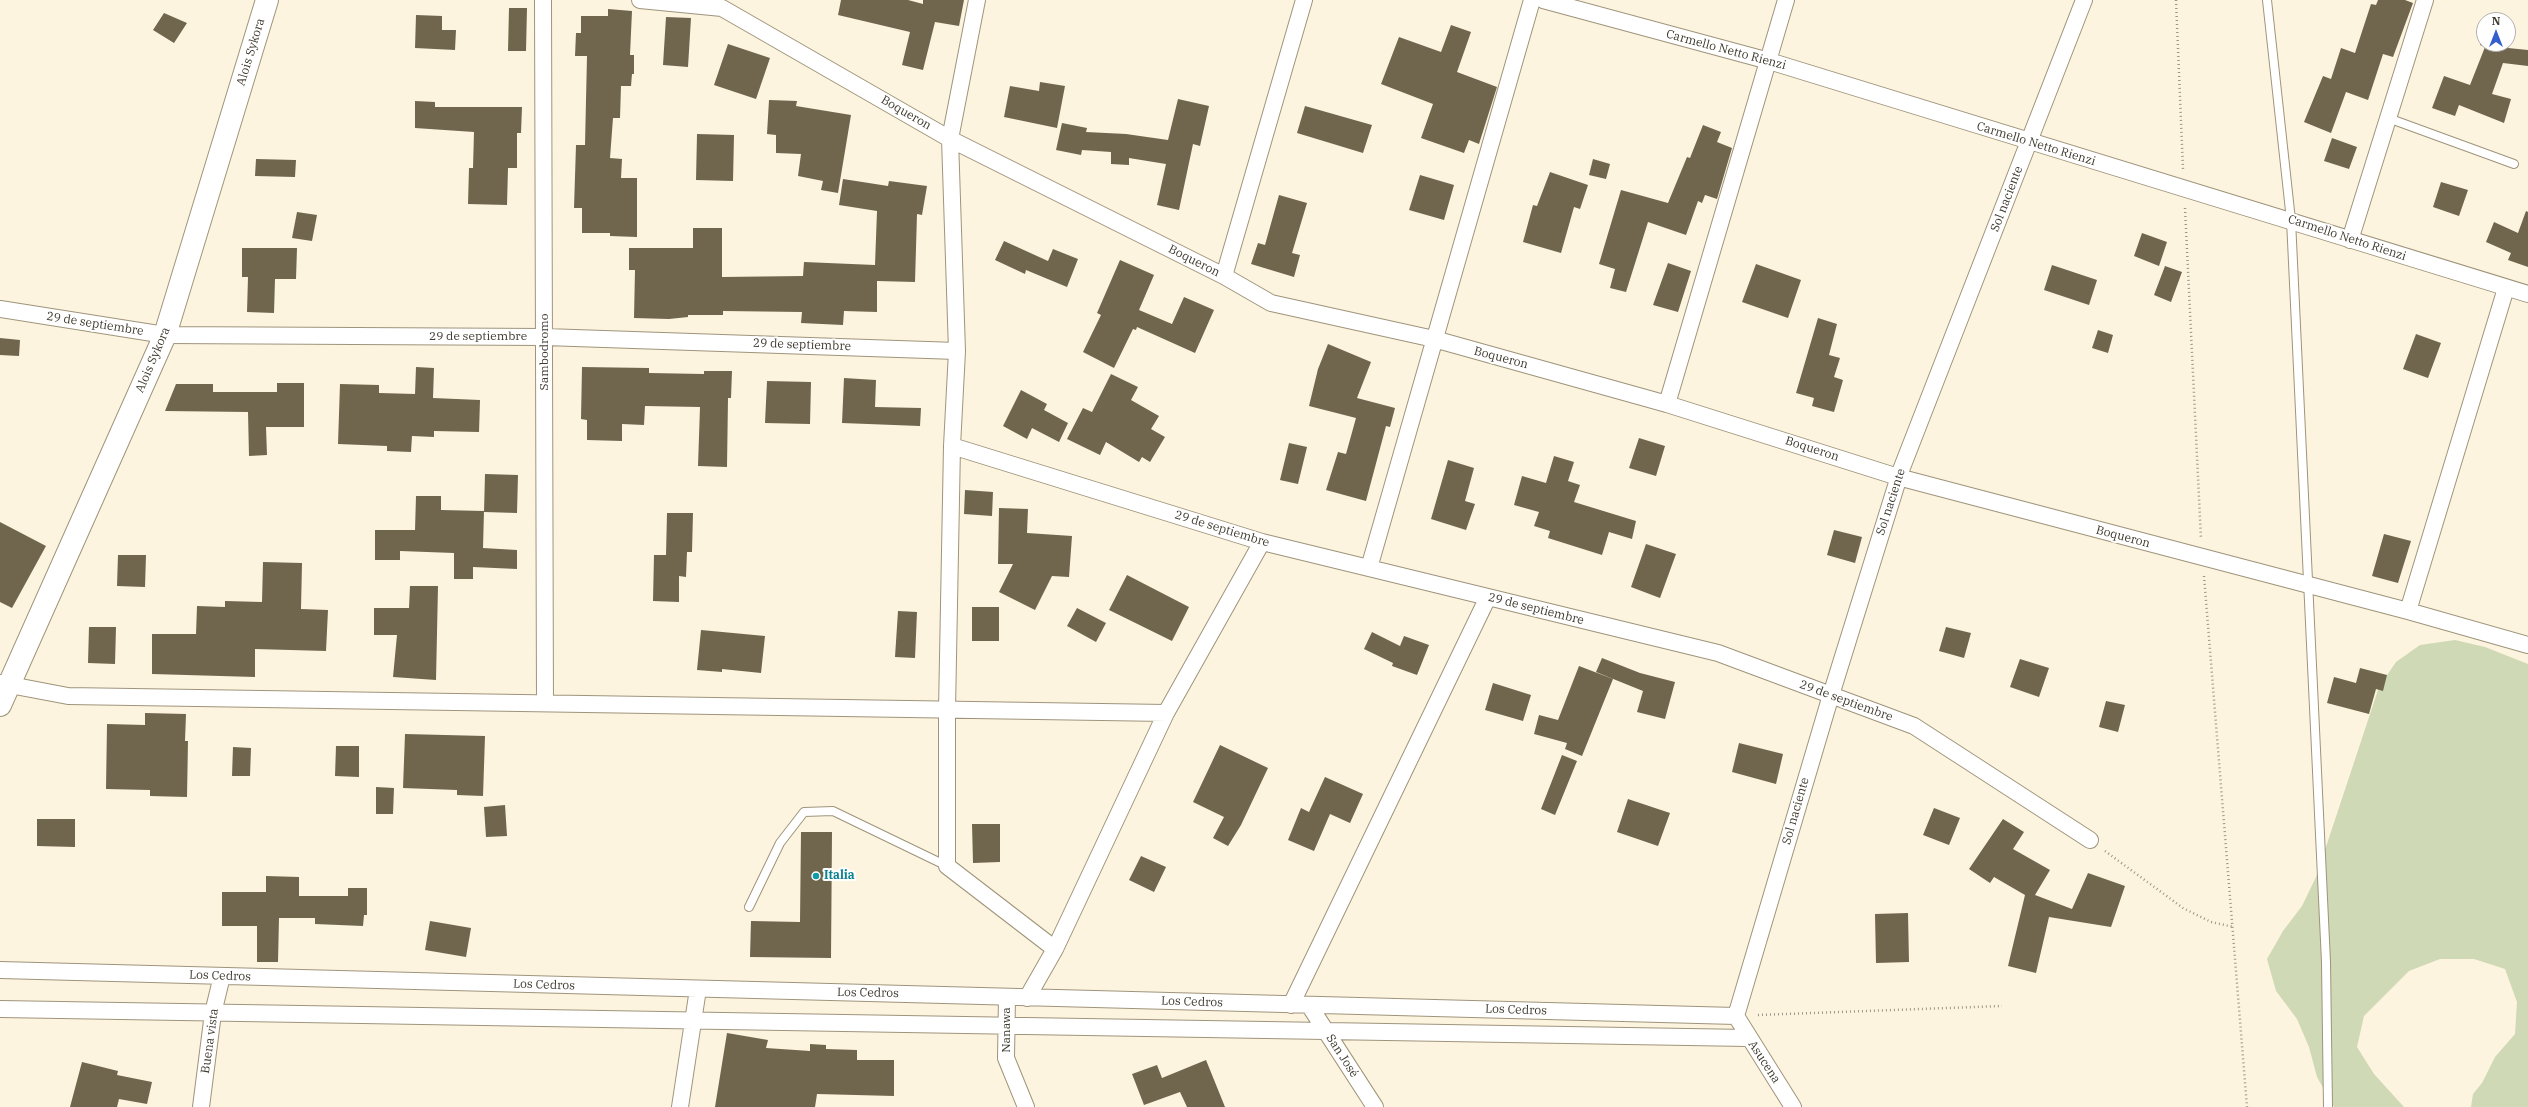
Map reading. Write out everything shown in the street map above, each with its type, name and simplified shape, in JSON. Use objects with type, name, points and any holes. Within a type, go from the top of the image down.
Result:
[{"type":"street","name":"Alois Sykora","points":[[0,705],[4,684],[166,335],[267,0]]},
{"type":"street","name":"Sambodromo","points":[[543,0],[545,703]]},
{"type":"street","name":"Boqueron","points":[[640,0],[722,8],[950,138],[1224,276],[1271,303],[1434,339],[1667,404],[1898,477],[2408,611],[2528,646]]},
{"type":"street","points":[[977,0],[950,138],[957,350],[952,446],[948,710],[948,866],[1055,949]]},
{"type":"street","points":[[1224,276],[1304,0]]},
{"type":"street","points":[[1369,568],[1532,0]]},
{"type":"street","name":"Carmello Netto Rienzi","points":[[1543,0],[1769,61],[2528,294]]},
{"type":"street","points":[[1667,404],[1786,0]]},
{"type":"street","name":"Sol naciente","points":[[1736,1016],[1830,695],[1898,477],[2084,0]]},
{"type":"street","points":[[2350,240],[2425,0]]},
{"type":"street","points":[[2408,611],[2506,288]]},
{"type":"street","name":"29 de septiembre","points":[[0,309],[166,335],[545,337],[957,350]]},
{"type":"street","name":"29 de septiembre","points":[[952,446],[1262,542],[1718,653],[1914,726],[2090,840]]},
{"type":"street","points":[[1027,998],[1055,949],[1166,713],[1262,542]]},
{"type":"street","points":[[1291,1004],[1488,597]]},
{"type":"street","points":[[4,684],[68,696],[1166,713]]},
{"type":"street","name":"Los Cedros","points":[[0,970],[1736,1016]]},
{"type":"street","name":"Buena vista","points":[[201,1107],[213,1012],[222,976]]},
{"type":"street","points":[[680,1107],[698,989]]},
{"type":"street","name":"Nanawa","points":[[1007,997],[1006,1058],[1026,1107]]},
{"type":"street","name":"San José","points":[[1309,1005],[1375,1107]]},
{"type":"street","points":[[0,1009],[1748,1038]]},
{"type":"street","name":"Asucena","points":[[1736,1016],[1748,1038],[1793,1107]]},
{"type":"lane","points":[[2267,0],[2291,220],[2326,954],[2328,1107]]},
{"type":"lane","points":[[2388,118],[2514,164]]},
{"type":"lane","points":[[749,907],[780,843],[804,812],[833,811],[948,866]]},
{"type":"path","points":[[2090,840],[2183,908],[2211,922],[2234,928]]},
{"type":"path","points":[[1736,1016],[2002,1006]]},
{"type":"green space","points":[[2455,640],[2485,647],[2528,664],[2528,1107],[2471,1107],[2473,1094],[2482,1083],[2495,1057],[2515,1034],[2517,1002],[2505,969],[2474,959],[2440,959],[2409,971],[2364,1016],[2357,1047],[2374,1074],[2404,1107],[2334,1107],[2317,1077],[2309,1047],[2297,1019],[2276,991],[2267,959],[2283,931],[2302,906],[2316,877],[2379,687],[2396,662],[2420,645]]},
{"type":"building","points":[[841,0],[908,0],[923,4],[923,0],[964,0],[959,26],[935,22],[923,70],[902,65],[910,32],[838,15]]},
{"type":"building","points":[[2378,0],[2405,0],[2413,3],[2393,57],[2383,54],[2368,100],[2346,92],[2331,133],[2304,122],[2323,76],[2331,79],[2341,48],[2355,53],[2371,4],[2376,5]]},
{"type":"building","points":[[509,8],[527,8],[526,51],[508,51]]},
{"type":"building","points":[[608,9],[632,11],[630,55],[634,55],[634,74],[632,74],[631,86],[621,86],[620,118],[613,118],[610,158],[622,159],[621,178],[637,178],[637,237],[610,236],[610,233],[582,233],[582,208],[574,208],[576,145],[585,145],[587,56],[575,56],[576,33],[581,33],[581,16],[608,16]]},
{"type":"building","points":[[164,13],[187,23],[174,43],[153,30]]},
{"type":"building","points":[[416,15],[442,16],[442,30],[456,30],[455,50],[415,48]]},
{"type":"building","points":[[666,17],[691,18],[688,67],[663,65]]},
{"type":"building","points":[[1451,25],[1471,32],[1457,72],[1497,87],[1479,144],[1469,140],[1464,153],[1421,138],[1433,104],[1381,84],[1399,37],[1441,52]]},
{"type":"building","points":[[728,44],[770,58],[756,99],[714,85]]},
{"type":"building","points":[[2516,49],[2528,50],[2528,66],[2503,63],[2492,94],[2511,99],[2504,123],[2459,105],[2455,116],[2432,108],[2444,76],[2470,85],[2483,52],[2516,52]]},
{"type":"building","points":[[1040,82],[1065,86],[1057,128],[1004,117],[1010,86],[1039,91]]},
{"type":"building","points":[[1178,99],[1209,106],[1200,146],[1193,144],[1179,210],[1157,205],[1166,164],[1129,158],[1129,165],[1111,164],[1111,152],[1082,150],[1081,155],[1056,150],[1062,123],[1087,128],[1086,132],[1126,134],[1168,140]]},
{"type":"building","points":[[769,100],[797,101],[796,106],[851,115],[838,193],[821,190],[823,181],[798,176],[801,154],[776,153],[776,135],[767,134]]},
{"type":"building","points":[[415,101],[435,102],[435,107],[522,107],[521,133],[517,133],[517,168],[508,168],[507,205],[468,204],[469,168],[473,168],[474,132],[415,128]]},
{"type":"building","points":[[1305,106],[1372,125],[1363,153],[1297,133]]},
{"type":"building","points":[[1703,125],[1721,132],[1717,142],[1732,148],[1717,199],[1705,195],[1702,203],[1698,201],[1686,235],[1648,222],[1626,292],[1610,288],[1615,269],[1599,264],[1621,190],[1668,203],[1687,157],[1690,158]]},
{"type":"building","points":[[697,134],[734,135],[733,181],[696,180]]},
{"type":"building","points":[[2332,138],[2357,147],[2349,169],[2324,161]]},
{"type":"building","points":[[256,159],[296,160],[295,177],[255,176]]},
{"type":"building","points":[[1593,159],[1610,164],[1606,179],[1589,175]]},
{"type":"building","points":[[1550,172],[1588,185],[1580,209],[1574,207],[1561,253],[1523,242],[1533,205],[1537,206]]},
{"type":"building","points":[[1420,175],[1454,185],[1444,220],[1409,210]]},
{"type":"building","points":[[843,179],[888,186],[889,181],[927,186],[922,215],[917,214],[915,282],[877,281],[877,312],[844,311],[843,325],[801,323],[802,312],[723,311],[723,315],[688,315],[688,317],[669,319],[634,318],[635,270],[629,270],[629,248],[693,248],[693,228],[722,228],[722,277],[803,276],[804,262],[875,265],[877,211],[839,205]]},
{"type":"building","points":[[2441,182],[2468,190],[2459,216],[2433,207]]},
{"type":"building","points":[[1279,195],[1307,203],[1292,253],[1300,255],[1294,277],[1251,264],[1258,243],[1265,245]]},
{"type":"building","points":[[2526,211],[2528,212],[2528,267],[2508,260],[2511,253],[2486,242],[2494,222],[2518,233]]},
{"type":"building","points":[[297,212],[317,215],[312,241],[292,238]]},
{"type":"building","points":[[2142,233],[2167,242],[2159,266],[2134,256]]},
{"type":"building","points":[[1004,241],[1048,261],[1053,249],[1078,259],[1067,287],[1026,270],[1025,274],[995,260]]},
{"type":"building","points":[[242,248],[297,248],[296,279],[275,279],[274,313],[247,312],[248,277],[242,277]]},
{"type":"building","points":[[1120,260],[1154,275],[1139,310],[1172,324],[1184,297],[1214,310],[1195,353],[1137,327],[1136,330],[1133,329],[1114,368],[1083,352],[1101,315],[1097,313]]},
{"type":"building","points":[[1668,263],[1691,271],[1678,312],[1653,305]]},
{"type":"building","points":[[1756,264],[1801,280],[1788,318],[1742,302]]},
{"type":"building","points":[[2052,265],[2097,280],[2089,305],[2044,290]]},
{"type":"building","points":[[2165,266],[2182,272],[2171,302],[2154,295]]},
{"type":"building","points":[[1818,318],[1837,324],[1829,355],[1840,358],[1834,377],[1843,380],[1834,412],[1812,406],[1814,398],[1796,393]]},
{"type":"building","points":[[2098,330],[2113,335],[2108,353],[2092,348]]},
{"type":"building","points":[[2416,334],[2441,343],[2428,378],[2403,369]]},
{"type":"building","points":[[0,338],[20,340],[19,356],[0,355]]},
{"type":"building","points":[[1328,344],[1371,362],[1357,398],[1395,408],[1390,427],[1386,426],[1366,501],[1326,490],[1338,452],[1346,454],[1356,418],[1309,406],[1318,369]]},
{"type":"building","points":[[416,367],[434,368],[433,398],[480,400],[479,432],[434,431],[434,437],[412,436],[411,452],[387,451],[387,446],[338,444],[340,384],[379,385],[379,393],[415,394]]},
{"type":"building","points":[[582,367],[649,368],[649,373],[704,374],[704,371],[732,371],[731,398],[728,398],[727,467],[698,466],[700,407],[645,406],[644,425],[622,424],[622,441],[587,440],[587,420],[581,419]]},
{"type":"building","points":[[1111,374],[1138,387],[1131,400],[1159,416],[1151,429],[1165,437],[1150,462],[1142,457],[1139,462],[1106,442],[1100,455],[1067,439],[1083,408],[1092,412]]},
{"type":"building","points":[[844,378],[876,380],[875,407],[921,408],[920,426],[842,423]]},
{"type":"building","points":[[767,381],[811,382],[810,424],[765,423]]},
{"type":"building","points":[[277,383],[304,383],[304,427],[266,427],[267,455],[249,456],[248,412],[165,411],[176,384],[213,384],[213,392],[277,392]]},
{"type":"building","points":[[1021,390],[1047,404],[1044,410],[1068,423],[1059,442],[1032,428],[1027,439],[1003,426]]},
{"type":"building","points":[[1639,438],[1665,446],[1656,476],[1629,468]]},
{"type":"building","points":[[1289,443],[1307,447],[1298,484],[1280,480]]},
{"type":"building","points":[[1554,456],[1574,462],[1568,481],[1580,485],[1574,502],[1636,521],[1632,539],[1609,532],[1602,555],[1548,538],[1550,531],[1534,526],[1539,512],[1514,505],[1522,476],[1546,483]]},
{"type":"building","points":[[1448,460],[1474,468],[1465,501],[1475,504],[1466,530],[1431,519]]},
{"type":"building","points":[[485,474],[518,475],[517,513],[484,512]]},
{"type":"building","points":[[965,490],[993,492],[992,516],[964,514]]},
{"type":"building","points":[[416,496],[441,496],[441,510],[484,511],[483,548],[517,550],[517,569],[473,567],[473,579],[454,579],[454,553],[400,551],[400,560],[375,560],[375,530],[415,530]]},
{"type":"building","points":[[999,508],[1028,509],[1027,533],[1072,536],[1069,577],[1052,576],[1035,610],[999,592],[1013,564],[998,564]]},
{"type":"building","points":[[667,513],[693,513],[692,552],[687,552],[686,577],[679,576],[679,602],[653,601],[654,555],[666,555]]},
{"type":"building","points":[[0,522],[46,546],[12,608],[0,602]]},
{"type":"building","points":[[1834,530],[1862,537],[1855,563],[1827,555]]},
{"type":"building","points":[[2384,534],[2411,541],[2398,583],[2372,576]]},
{"type":"building","points":[[1646,544],[1676,554],[1660,598],[1631,587]]},
{"type":"building","points":[[118,555],[146,555],[145,587],[117,586]]},
{"type":"building","points":[[263,562],[302,563],[301,609],[328,610],[326,651],[255,649],[255,677],[152,674],[152,634],[196,634],[197,606],[225,607],[225,601],[262,602]]},
{"type":"building","points":[[1127,575],[1189,607],[1172,641],[1109,610]]},
{"type":"building","points":[[410,586],[438,586],[436,680],[393,677],[397,635],[374,635],[374,608],[409,608]]},
{"type":"building","points":[[972,607],[999,607],[999,641],[972,641]]},
{"type":"building","points":[[1077,608],[1106,623],[1096,642],[1067,626]]},
{"type":"building","points":[[898,611],[917,612],[915,658],[895,657]]},
{"type":"building","points":[[89,627],[116,627],[115,664],[88,663]]},
{"type":"building","points":[[1946,627],[1971,633],[1964,658],[1939,651]]},
{"type":"building","points":[[701,630],[765,636],[761,673],[722,669],[722,672],[697,670]]},
{"type":"building","points":[[1372,632],[1400,646],[1404,636],[1429,645],[1417,675],[1392,666],[1393,663],[1364,649]]},
{"type":"building","points":[[1602,658],[1640,673],[1675,682],[1665,719],[1637,712],[1643,691],[1596,672]]},
{"type":"building","points":[[2020,659],[2049,668],[2039,697],[2010,687]]},
{"type":"building","points":[[1579,666],[1613,679],[1582,756],[1565,749],[1567,743],[1534,734],[1539,715],[1558,720]]},
{"type":"building","points":[[2360,668],[2387,675],[2383,691],[2376,689],[2369,714],[2327,703],[2334,677],[2356,683]]},
{"type":"building","points":[[1493,683],[1531,695],[1523,721],[1485,710]]},
{"type":"building","points":[[2106,701],[2125,705],[2118,732],[2099,727]]},
{"type":"building","points":[[145,713],[186,714],[185,741],[188,741],[187,797],[150,796],[150,790],[106,789],[107,724],[145,725]]},
{"type":"building","points":[[405,734],[485,736],[483,796],[457,795],[457,790],[403,788]]},
{"type":"building","points":[[1739,743],[1783,754],[1776,784],[1732,772]]},
{"type":"building","points":[[1220,745],[1268,768],[1241,825],[1228,846],[1213,838],[1224,817],[1193,802]]},
{"type":"building","points":[[336,746],[359,746],[359,777],[335,776]]},
{"type":"building","points":[[233,747],[251,748],[250,776],[232,776]]},
{"type":"building","points":[[1562,755],[1577,761],[1555,815],[1541,809]]},
{"type":"building","points":[[1325,777],[1363,794],[1350,823],[1330,814],[1314,851],[1288,840],[1301,808],[1309,812]]},
{"type":"building","points":[[376,787],[394,788],[393,814],[376,814]]},
{"type":"building","points":[[1628,799],[1670,813],[1658,846],[1617,832]]},
{"type":"building","points":[[505,805],[507,836],[486,837],[484,807]]},
{"type":"building","points":[[1934,808],[1960,818],[1949,845],[1923,835]]},
{"type":"building","points":[[37,819],[75,819],[75,847],[37,846]]},
{"type":"building","points":[[2003,819],[2024,832],[2013,849],[2050,870],[2035,895],[2072,909],[2088,873],[2125,886],[2111,927],[2049,917],[2036,973],[2008,966],[2025,895],[1994,877],[1990,883],[1969,869]]},
{"type":"building","points":[[972,824],[1000,824],[1000,862],[973,863]]},
{"type":"building","name":"Italia","points":[[801,832],[832,832],[831,958],[750,957],[751,921],[800,922]]},
{"type":"building","points":[[1141,856],[1166,867],[1154,892],[1129,880]]},
{"type":"building","points":[[266,876],[299,877],[299,896],[348,896],[348,888],[367,888],[367,915],[364,915],[363,926],[315,924],[315,918],[279,918],[278,962],[257,962],[257,926],[222,926],[222,892],[266,892]]},
{"type":"building","points":[[1908,913],[1909,962],[1876,963],[1875,914]]},
{"type":"building","points":[[430,921],[471,928],[466,957],[425,950]]},
{"type":"building","points":[[727,1033],[768,1040],[766,1048],[810,1051],[810,1044],[826,1045],[826,1049],[857,1050],[857,1060],[894,1060],[894,1096],[817,1094],[815,1107],[715,1107]]},
{"type":"building","points":[[1206,1060],[1225,1107],[1187,1107],[1180,1092],[1144,1105],[1132,1074],[1157,1065],[1162,1078]]},
{"type":"building","points":[[82,1062],[118,1071],[117,1075],[152,1082],[147,1104],[119,1099],[117,1107],[70,1107]]},
{"type":"place","name":"Italia","points":[[816,876]]}]
